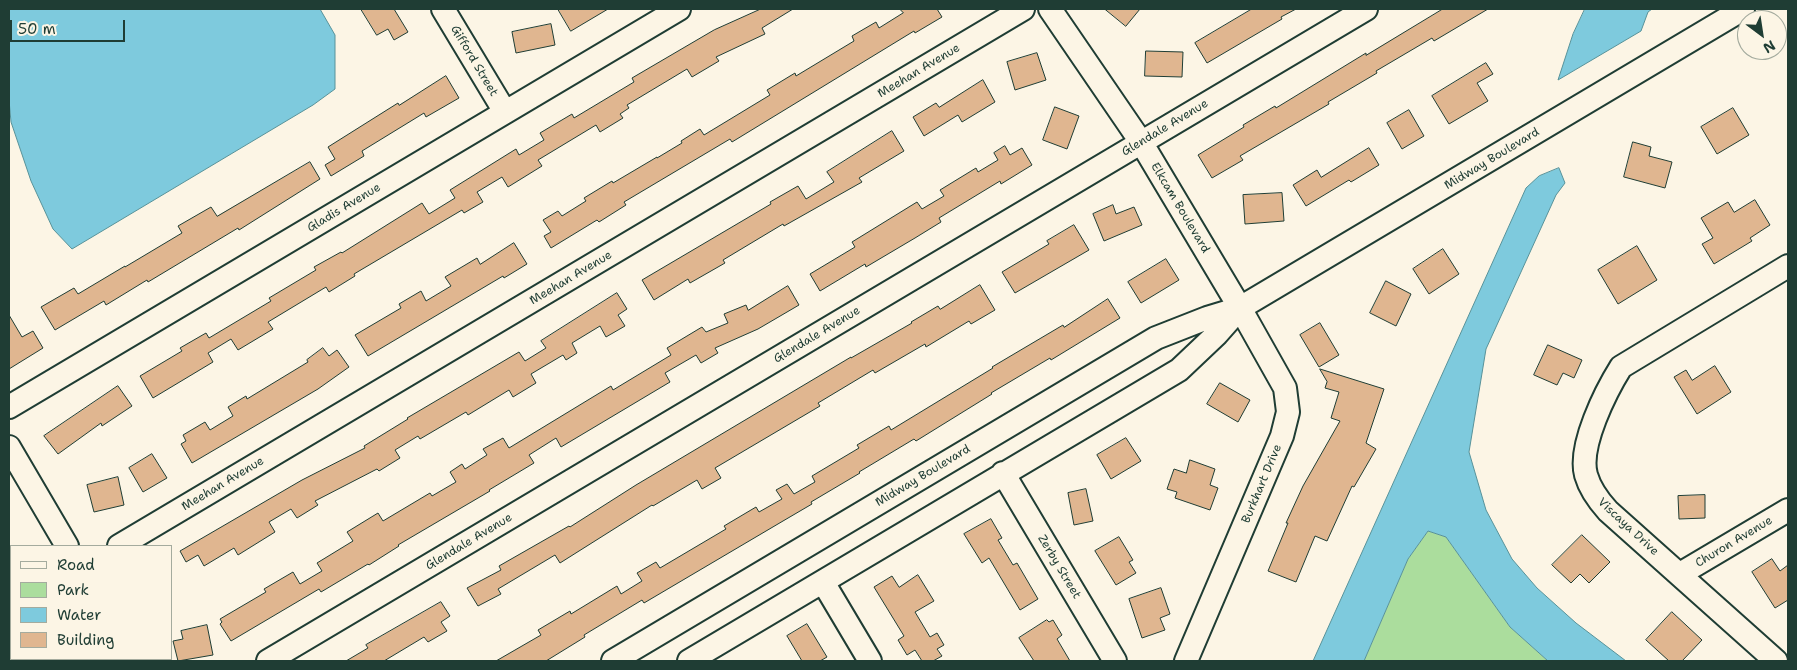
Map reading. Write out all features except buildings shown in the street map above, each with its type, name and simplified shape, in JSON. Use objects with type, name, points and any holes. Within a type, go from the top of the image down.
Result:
[{"type":"street","name":"Gifford Street","points":[[444,9],[505,112]]},
{"type":"street","name":"Gladis Avenue","points":[[9,407],[680,9]]},
{"type":"street","name":"Meehan Avenue","points":[[121,545],[1023,9]]},
{"type":"street","name":"Elkcam Boulevard","points":[[1050,9],[1141,142],[1240,308]]},
{"type":"street","name":"Glendale Avenue","points":[[268,661],[1366,9]]},
{"type":"street","name":"Midway Boulevard","points":[[613,661],[1156,338],[1207,318],[1240,308],[1743,9]]},
{"type":"street","name":"Viscaya Drive","points":[[1776,661],[1608,511],[1595,496],[1586,474],[1584,449],[1608,388],[1621,367],[1788,266]]},
{"type":"street","name":"Midway Boulevard","points":[[689,661],[1179,370],[1217,334],[1240,308]]},
{"type":"street","name":"Burkhart Drive","points":[[1186,661],[1282,436],[1288,412],[1285,388],[1240,308]]},
{"type":"street","points":[[9,447],[67,545]]},
{"type":"street","name":"Zerby Street","points":[[1003,473],[1115,661]]},
{"type":"street","name":"Churon Avenue","points":[[1680,574],[1788,510]]},
{"type":"street","points":[[823,582],[870,661]]},
{"type":"green space","points":[[1428,531],[1446,537],[1510,627],[1548,661],[1364,661],[1408,559]]},
{"type":"water","points":[[9,9],[320,9],[335,35],[335,89],[313,105],[72,249],[53,229],[31,181],[11,122],[9,100]]},
{"type":"water","points":[[1585,9],[1652,9],[1648,12],[1641,31],[1558,80],[1573,34]]},
{"type":"water","points":[[1559,168],[1565,183],[1556,195],[1486,349],[1469,452],[1486,510],[1512,559],[1537,588],[1576,623],[1626,661],[1548,661],[1510,627],[1446,537],[1428,531],[1408,559],[1364,661],[1313,661],[1526,188],[1539,176]]}]
